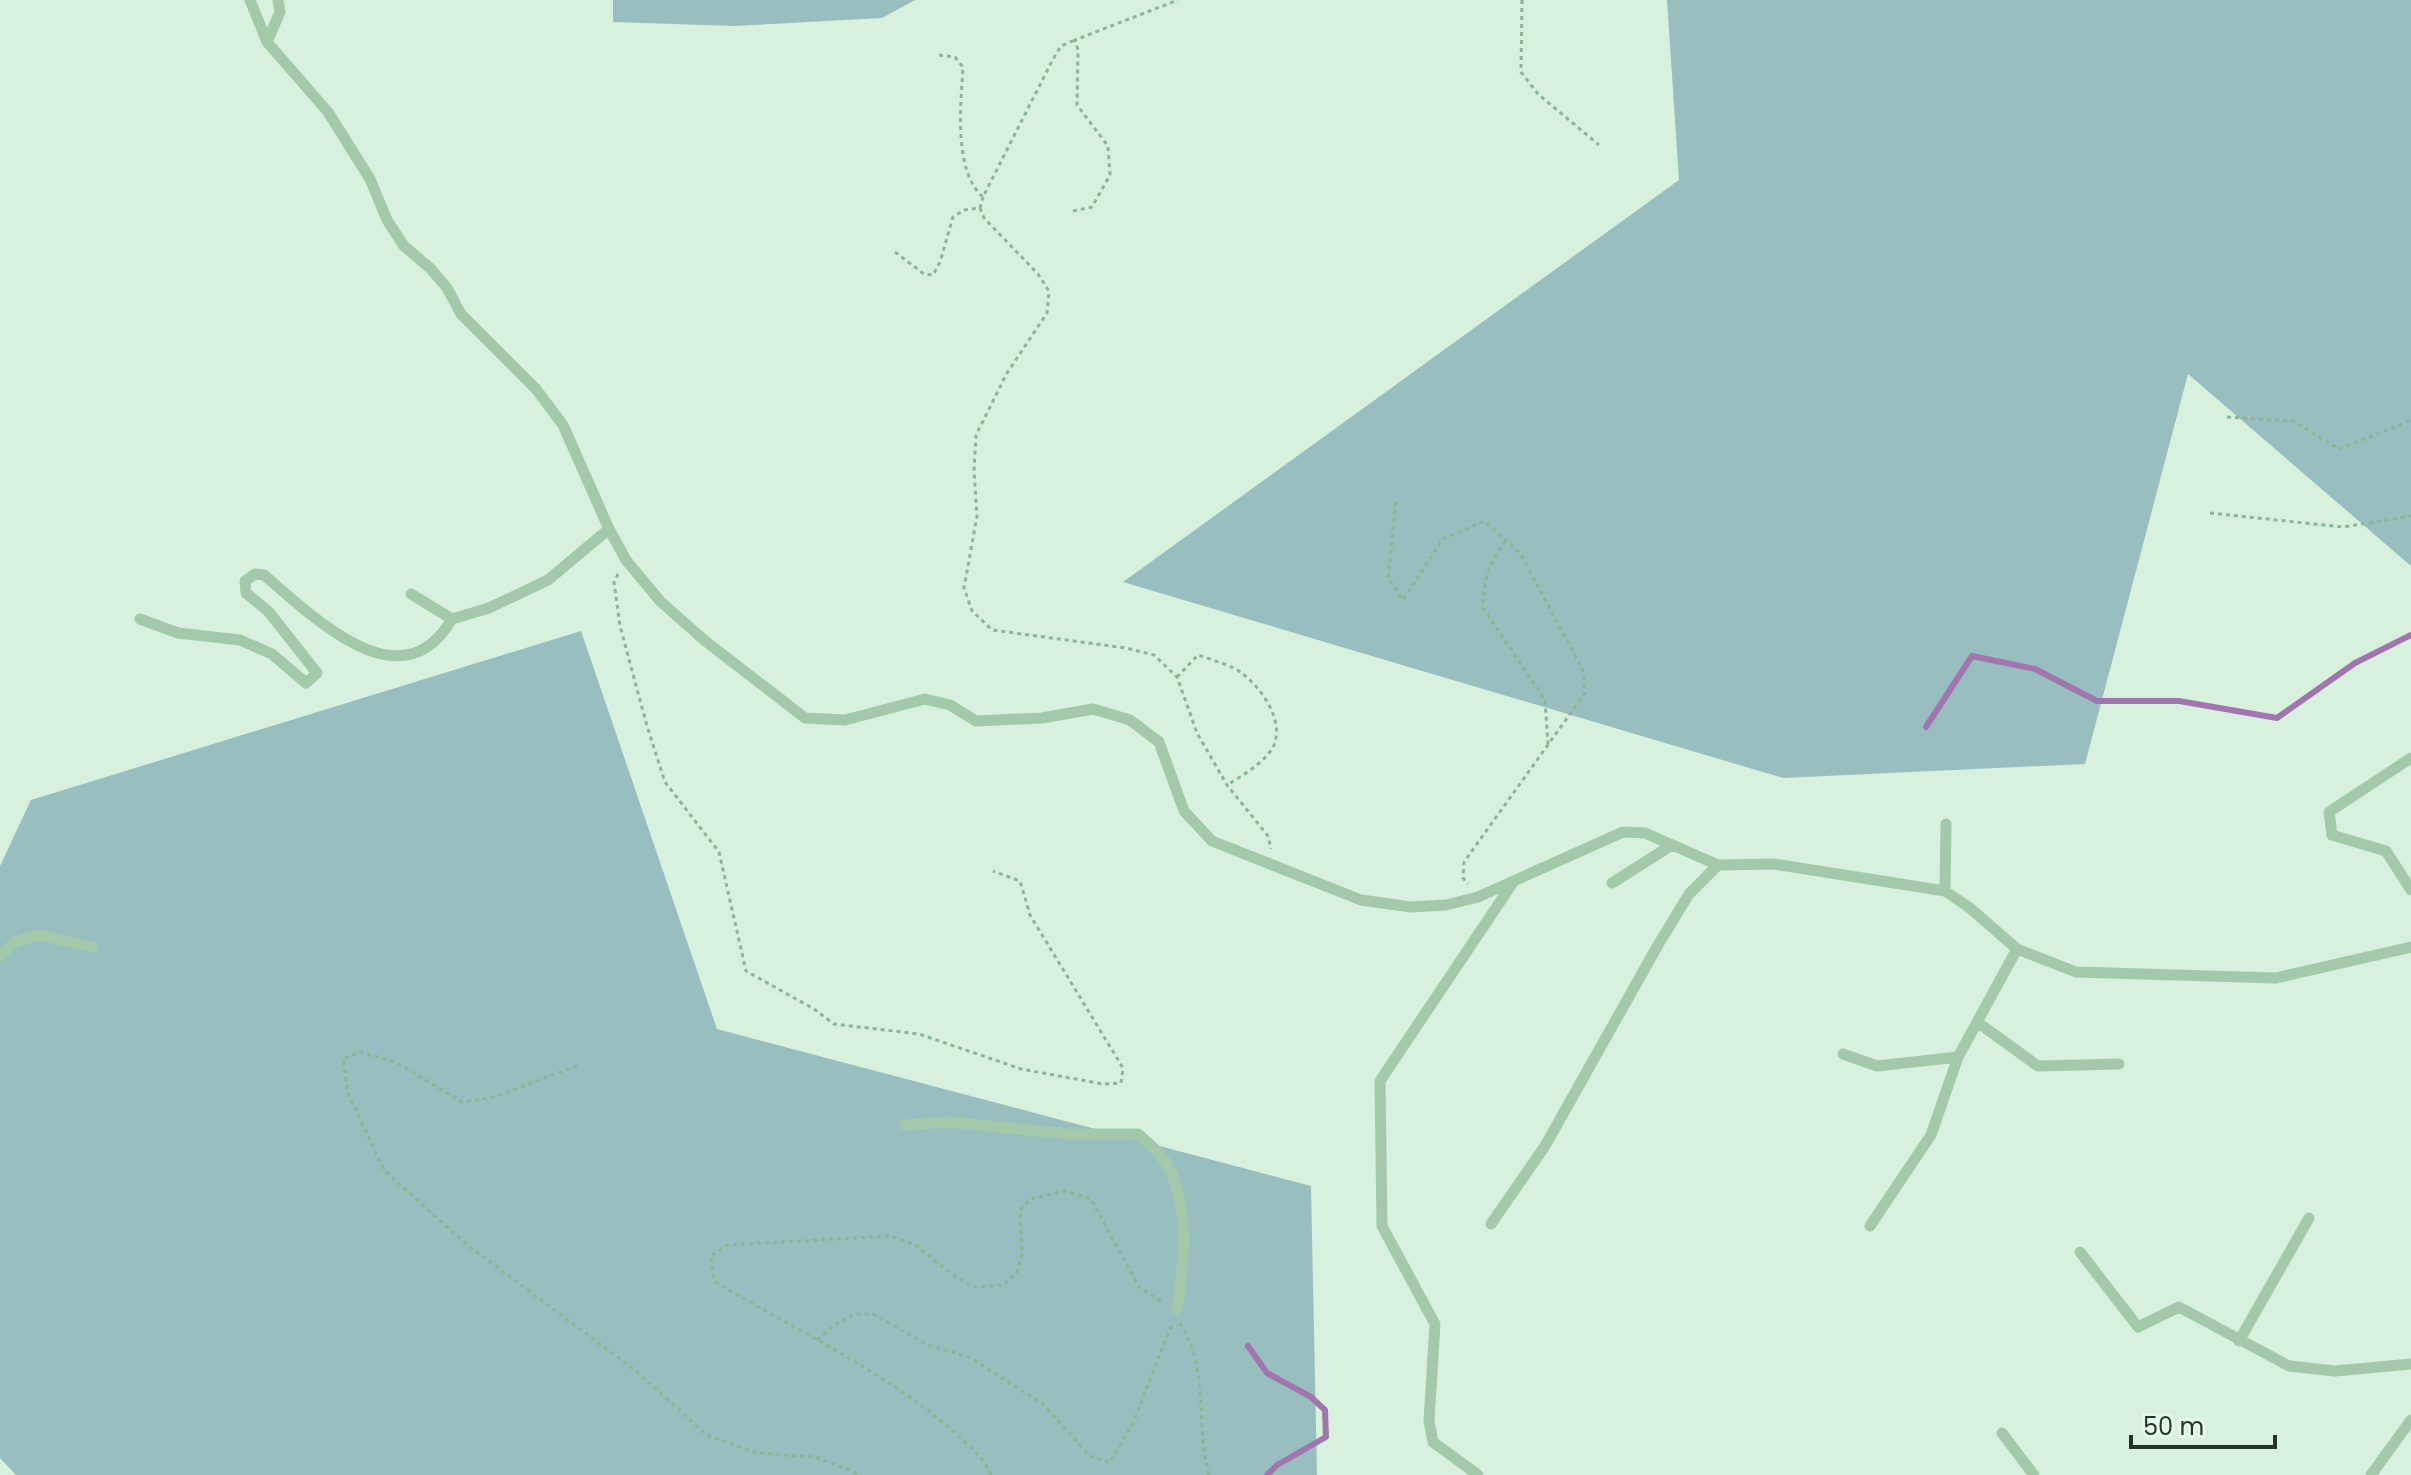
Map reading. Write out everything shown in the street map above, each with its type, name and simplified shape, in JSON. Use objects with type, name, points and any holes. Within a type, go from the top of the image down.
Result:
[{"type":"lane","points":[[250,0],[267,42],[328,112],[370,179],[387,220],[404,246],[439,278],[461,314],[536,389],[563,425],[626,560],[660,601],[693,631],[805,718],[845,720],[925,699],[950,705],[976,721],[1042,718],[1093,709],[1130,720],[1159,742],[1184,811],[1212,841],[1361,900],[1411,907],[1446,905],[1478,897],[1623,832],[1645,833],[1718,865],[1774,864],[1945,891],[1979,914],[2017,949],[2076,972],[2276,978],[2411,947]]},
{"type":"lane","points":[[267,42],[280,12],[278,0]]},
{"type":"lane","points":[[140,619],[178,633],[240,640],[272,654],[306,683],[317,673],[268,611],[246,593],[245,581],[255,574],[264,575],[328,629],[382,656],[405,656],[423,652],[444,633],[452,619],[489,608],[548,580],[609,529]]},
{"type":"lane","points":[[411,594],[452,619]]},
{"type":"lane","points":[[2411,758],[2329,812],[2332,835],[2386,851],[2411,890]]},
{"type":"lane","points":[[1945,891],[1946,824]]},
{"type":"lane","points":[[1612,883],[1672,845]]},
{"type":"lane","points":[[1491,1224],[1545,1146],[1689,894],[1718,865]]},
{"type":"lane","points":[[1478,1475],[1433,1442],[1429,1421],[1435,1324],[1382,1226],[1380,1081],[1515,880]]},
{"type":"lane","points":[[0,956],[15,942],[39,935],[93,947]]},
{"type":"lane","points":[[1870,1226],[1931,1135],[1958,1057],[2017,949]]},
{"type":"lane","points":[[1977,1022],[2038,1066],[2119,1064]]},
{"type":"lane","points":[[1843,1054],[1877,1066],[1958,1057]]},
{"type":"lane","points":[[905,1125],[950,1122],[1069,1134],[1138,1134],[1159,1152],[1171,1173],[1183,1223],[1183,1273],[1177,1309]]},
{"type":"lane","points":[[2239,1341],[2309,1218]]},
{"type":"lane","points":[[2080,1252],[2138,1327],[2179,1307],[2289,1366],[2335,1371],[2411,1364]]},
{"type":"lane","points":[[2371,1475],[2411,1420]]},
{"type":"lane","points":[[2002,1433],[2034,1475]]},
{"type":"path","points":[[1178,0],[1061,46],[983,197],[980,208],[984,218],[1038,274],[1049,291],[1047,313],[1007,373],[976,435],[974,471],[977,516],[964,588],[972,611],[992,630],[1126,648],[1154,655],[1177,677],[1197,733],[1227,785],[1268,836],[1275,867]]},
{"type":"path","points":[[1522,0],[1521,72],[1538,94],[1599,145]]},
{"type":"path","points":[[1073,211],[1092,207],[1110,175],[1108,146],[1077,105],[1078,50],[1075,40]]},
{"type":"path","points":[[939,55],[955,57],[963,67],[962,148],[975,190],[983,197]]},
{"type":"path","points":[[895,252],[924,274],[933,275],[953,217],[964,210],[980,208]]},
{"type":"path","points":[[2227,417],[2293,421],[2339,449],[2411,418]]},
{"type":"path","points":[[2405,423],[2411,427]]},
{"type":"path","points":[[1396,502],[1388,578],[1403,600],[1443,539],[1484,521],[1520,553],[1583,670],[1585,693],[1464,862],[1463,878],[1478,897]]},
{"type":"path","points":[[2210,513],[2343,527],[2411,516]]},
{"type":"path","points":[[1506,541],[1491,560],[1483,590],[1483,608],[1545,700],[1548,746]]},
{"type":"path","points":[[626,560],[614,582],[620,626],[647,726],[665,782],[719,852],[746,971],[814,1009],[834,1024],[919,1034],[1021,1069],[1103,1084],[1121,1083],[1123,1068],[1030,915],[1020,881],[993,871]]},
{"type":"path","points":[[1177,677],[1198,655],[1242,673],[1263,697],[1275,718],[1274,745],[1251,771],[1227,785]]},
{"type":"path","points":[[577,1066],[494,1097],[462,1102],[396,1062],[360,1052],[343,1059],[348,1093],[384,1170],[465,1243],[636,1371],[707,1435],[756,1453],[816,1457],[861,1475]]},
{"type":"path","points":[[991,1475],[986,1462],[929,1410],[817,1340],[714,1281],[711,1256],[727,1245],[890,1236],[914,1244],[973,1287],[1003,1285],[1017,1273],[1022,1254],[1020,1210],[1030,1199],[1066,1191],[1091,1199],[1139,1287],[1177,1309]]},
{"type":"path","points":[[817,1340],[854,1314],[873,1314],[928,1345],[969,1357],[1043,1404],[1090,1456],[1110,1463],[1134,1421],[1170,1328],[1180,1324],[1188,1336],[1201,1380],[1209,1475]]},
{"type":"shaded area","points":[[613,0],[915,0],[882,18],[734,26],[613,22]]},
{"type":"shaded area","points":[[1667,0],[2411,0],[2411,566],[2188,374],[2085,764],[1783,778],[1123,582],[1679,180]]},
{"type":"shaded area","points":[[581,631],[717,1029],[1311,1186],[1317,1475],[16,1475],[0,1458],[0,866],[31,800]]},
{"type":"waterway","points":[[1926,727],[1972,656],[2035,669],[2097,701],[2179,701],[2277,718],[2355,663],[2411,635]]},
{"type":"waterway","points":[[1248,1346],[1267,1373],[1311,1397],[1325,1410],[1326,1437],[1277,1465],[1267,1475]]}]
